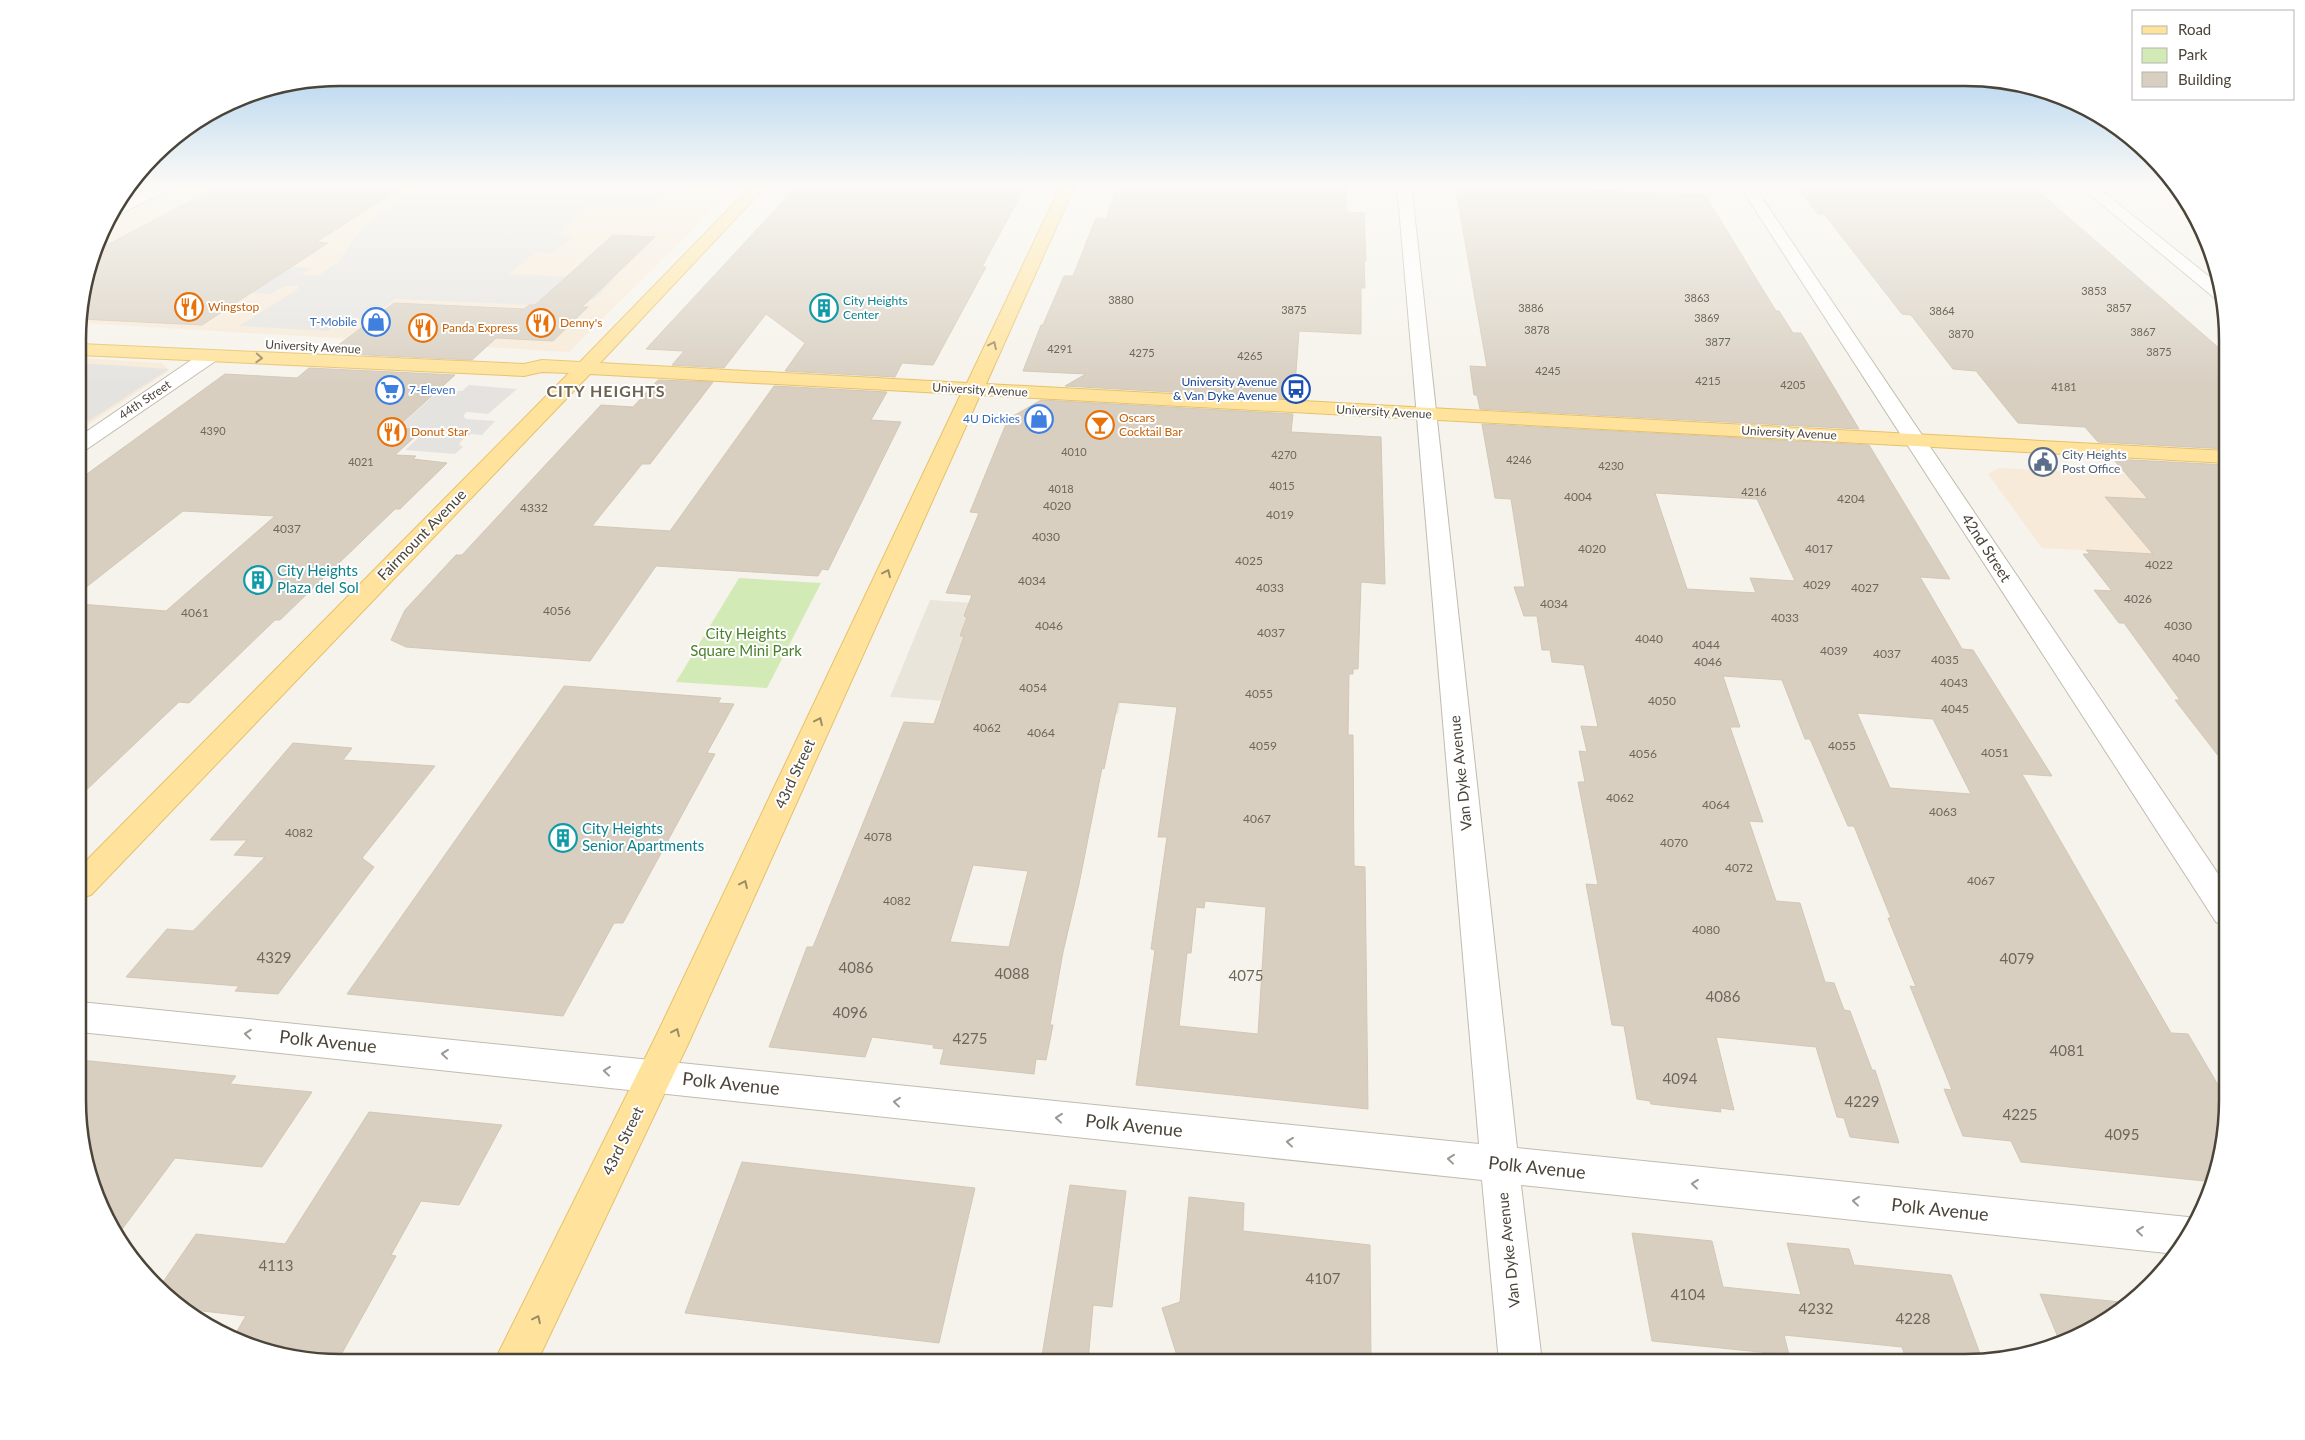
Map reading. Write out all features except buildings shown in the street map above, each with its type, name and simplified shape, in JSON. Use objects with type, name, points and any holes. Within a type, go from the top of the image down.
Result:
[{"type":"main road","name":"Fairmount Avenue","points":[[86,880],[698,250]]},
{"type":"main road","name":"43rd Street","points":[[519,1354],[655,1076],[1037,250]]},
{"type":"main road","name":"University Avenue","points":[[86,336],[539,358],[542,366]]},
{"type":"main road","points":[[139,352],[166,346],[213,348],[230,343]]},
{"type":"main road","name":"University Avenue","points":[[86,349],[524,370],[542,366],[585,368],[2219,457]]},
{"type":"street","name":"Van Dyke Avenue","points":[[1411,250],[1519,1354]]},
{"type":"street","name":"42nd Street","points":[[1789,250],[2219,901]]},
{"type":"street","points":[[2166,250],[2214,289]]},
{"type":"street","name":"44th Street","points":[[86,441],[210,356]]},
{"type":"street","name":"Polk Avenue","points":[[86,1018],[2180,1235]]},
{"type":"shaded area","points":[[103,250],[671,250],[569,352],[87,323],[88,307],[95,274]]},
{"type":"shaded area","points":[[103,250],[242,250],[237,263],[312,268],[301,275],[317,276],[337,263],[346,250],[556,250],[553,253],[536,252],[509,274],[614,279],[595,299],[588,299],[579,307],[395,299],[368,319],[346,318],[328,331],[239,326],[298,289],[298,286],[284,286],[271,294],[92,285]]},
{"type":"shaded area","points":[[86,358],[162,363],[169,371],[86,426]]},
{"type":"shaded area","points":[[86,363],[169,369],[86,423]]},
{"type":"shaded area","points":[[469,385],[517,389],[488,414],[467,412],[463,416],[466,419],[495,421],[482,435],[471,434],[464,438],[459,444],[463,447],[455,454],[405,450],[428,429],[398,427],[439,391],[462,391]]},
{"type":"shaded area","points":[[1999,468],[2182,477],[2219,544],[2219,558],[2042,548],[1988,474]]},
{"type":"shaded area","points":[[930,600],[1138,614],[1118,714],[890,697]]},
{"type":"green space","name":"City Heights Square Mini Park","points":[[739,578],[821,583],[767,688],[676,682]]},
{"type":"place","name":"Wingstop","points":[[189,307]]},
{"type":"place","name":"City Heights Center","points":[[824,308]]},
{"type":"place","name":"T-Mobile","points":[[376,322]]},
{"type":"place","name":"Denny's","points":[[541,323]]},
{"type":"place","name":"Panda Express","points":[[423,328]]},
{"type":"place","name":"University Avenue & Van Dyke Avenue","points":[[1296,389]]},
{"type":"place","name":"7-Eleven","points":[[390,390]]},
{"type":"place","name":"4U Dickies","points":[[1039,419]]},
{"type":"place","name":"Oscars Cocktail Bar","points":[[1100,425]]},
{"type":"place","name":"Donut Star","points":[[392,432]]},
{"type":"place","name":"City Heights Post Office","points":[[2043,462]]},
{"type":"place","name":"City Heights Plaza del Sol","points":[[258,580]]},
{"type":"place","name":"City Heights Senior Apartments","points":[[563,838]]},
{"type":"district","name":"CITY HEIGHTS","points":[[606,391]]}]
